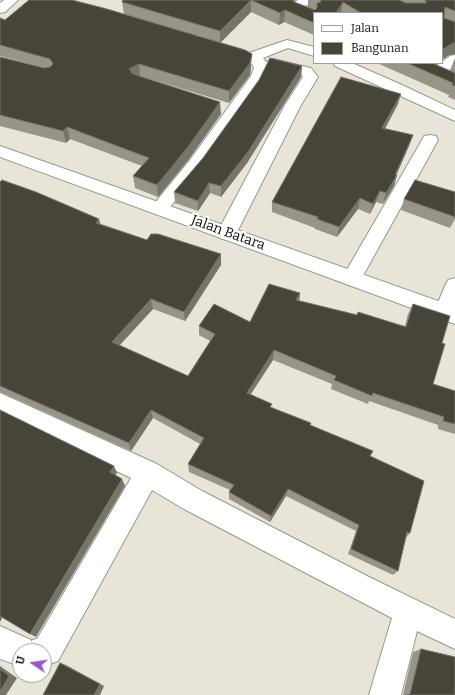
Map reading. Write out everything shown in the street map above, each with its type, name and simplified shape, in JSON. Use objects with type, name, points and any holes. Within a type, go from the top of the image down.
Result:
[{"type":"street","points":[[0,9],[12,0]]},
{"type":"street","points":[[307,0],[297,6],[298,9],[313,16]]},
{"type":"street","points":[[253,59],[287,44],[313,52]]},
{"type":"street","points":[[209,46],[253,59],[306,71],[311,77],[293,105],[227,233]]},
{"type":"street","points":[[160,208],[196,164],[225,109],[258,76],[261,68],[260,63],[253,59]]},
{"type":"street","points":[[423,66],[444,75],[455,59]]},
{"type":"street","points":[[342,64],[398,88],[455,116]]},
{"type":"street","points":[[352,278],[430,140]]},
{"type":"street","name":"Jalan Batara","points":[[0,151],[450,314]]},
{"type":"street","points":[[450,314],[455,286]]},
{"type":"street","points":[[0,403],[148,473],[193,500],[455,634]]},
{"type":"street","points":[[51,643],[148,473]]},
{"type":"street","points":[[385,695],[408,611]]},
{"type":"street","points":[[0,641],[12,648]]},
{"type":"building","points":[[29,0],[72,0],[107,9],[245,50],[252,54],[250,63],[229,91],[139,64],[129,69],[133,74],[220,102],[188,147],[157,185],[133,176],[149,158],[67,127],[63,131],[0,115],[0,57],[44,68],[50,67],[53,64],[50,59],[0,45],[0,18],[5,20]]},
{"type":"building","points":[[123,0],[251,0],[220,31],[122,2]]},
{"type":"building","points":[[251,0],[293,0],[294,2],[315,10],[317,8],[317,3],[321,2],[320,0],[399,0],[406,3],[426,3],[425,0],[455,0],[455,11],[445,7],[444,18],[455,22],[455,43],[443,49],[443,12],[359,12],[343,2],[337,12],[313,12],[313,23],[285,10],[280,13]]},
{"type":"building","points":[[270,58],[302,66],[248,152],[221,186],[209,183],[198,201],[174,192],[203,158],[259,80]]},
{"type":"building","points":[[409,64],[434,64],[455,73],[455,86],[452,85],[453,83]]},
{"type":"building","points":[[341,77],[401,94],[382,128],[413,135],[395,175],[397,175],[386,193],[380,191],[373,204],[360,198],[339,227],[317,219],[318,217],[272,202]]},
{"type":"building","points":[[2,180],[36,192],[99,219],[96,223],[147,240],[151,234],[158,234],[221,254],[184,312],[151,299],[112,342],[188,376],[215,334],[199,326],[214,304],[250,322],[269,284],[300,293],[296,300],[357,315],[358,312],[406,327],[413,304],[450,316],[442,343],[445,344],[433,384],[455,391],[455,424],[443,421],[444,417],[373,393],[372,396],[334,380],[336,376],[274,350],[247,393],[272,404],[270,407],[311,423],[310,425],[373,451],[370,456],[424,481],[410,533],[407,532],[398,571],[351,549],[359,525],[288,489],[271,516],[229,492],[234,485],[188,464],[204,438],[151,410],[129,443],[0,386],[0,182]]},
{"type":"building","points":[[415,180],[455,192],[455,217],[404,199]]},
{"type":"building","points":[[0,410],[114,466],[110,472],[122,479],[30,634],[0,616]]},
{"type":"building","points":[[421,649],[455,657],[455,695],[405,695],[410,694]]},
{"type":"building","points":[[60,663],[100,684],[94,695],[43,695],[49,683],[52,683],[52,678]]},
{"type":"building","points":[[0,669],[9,676],[0,691]]}]
